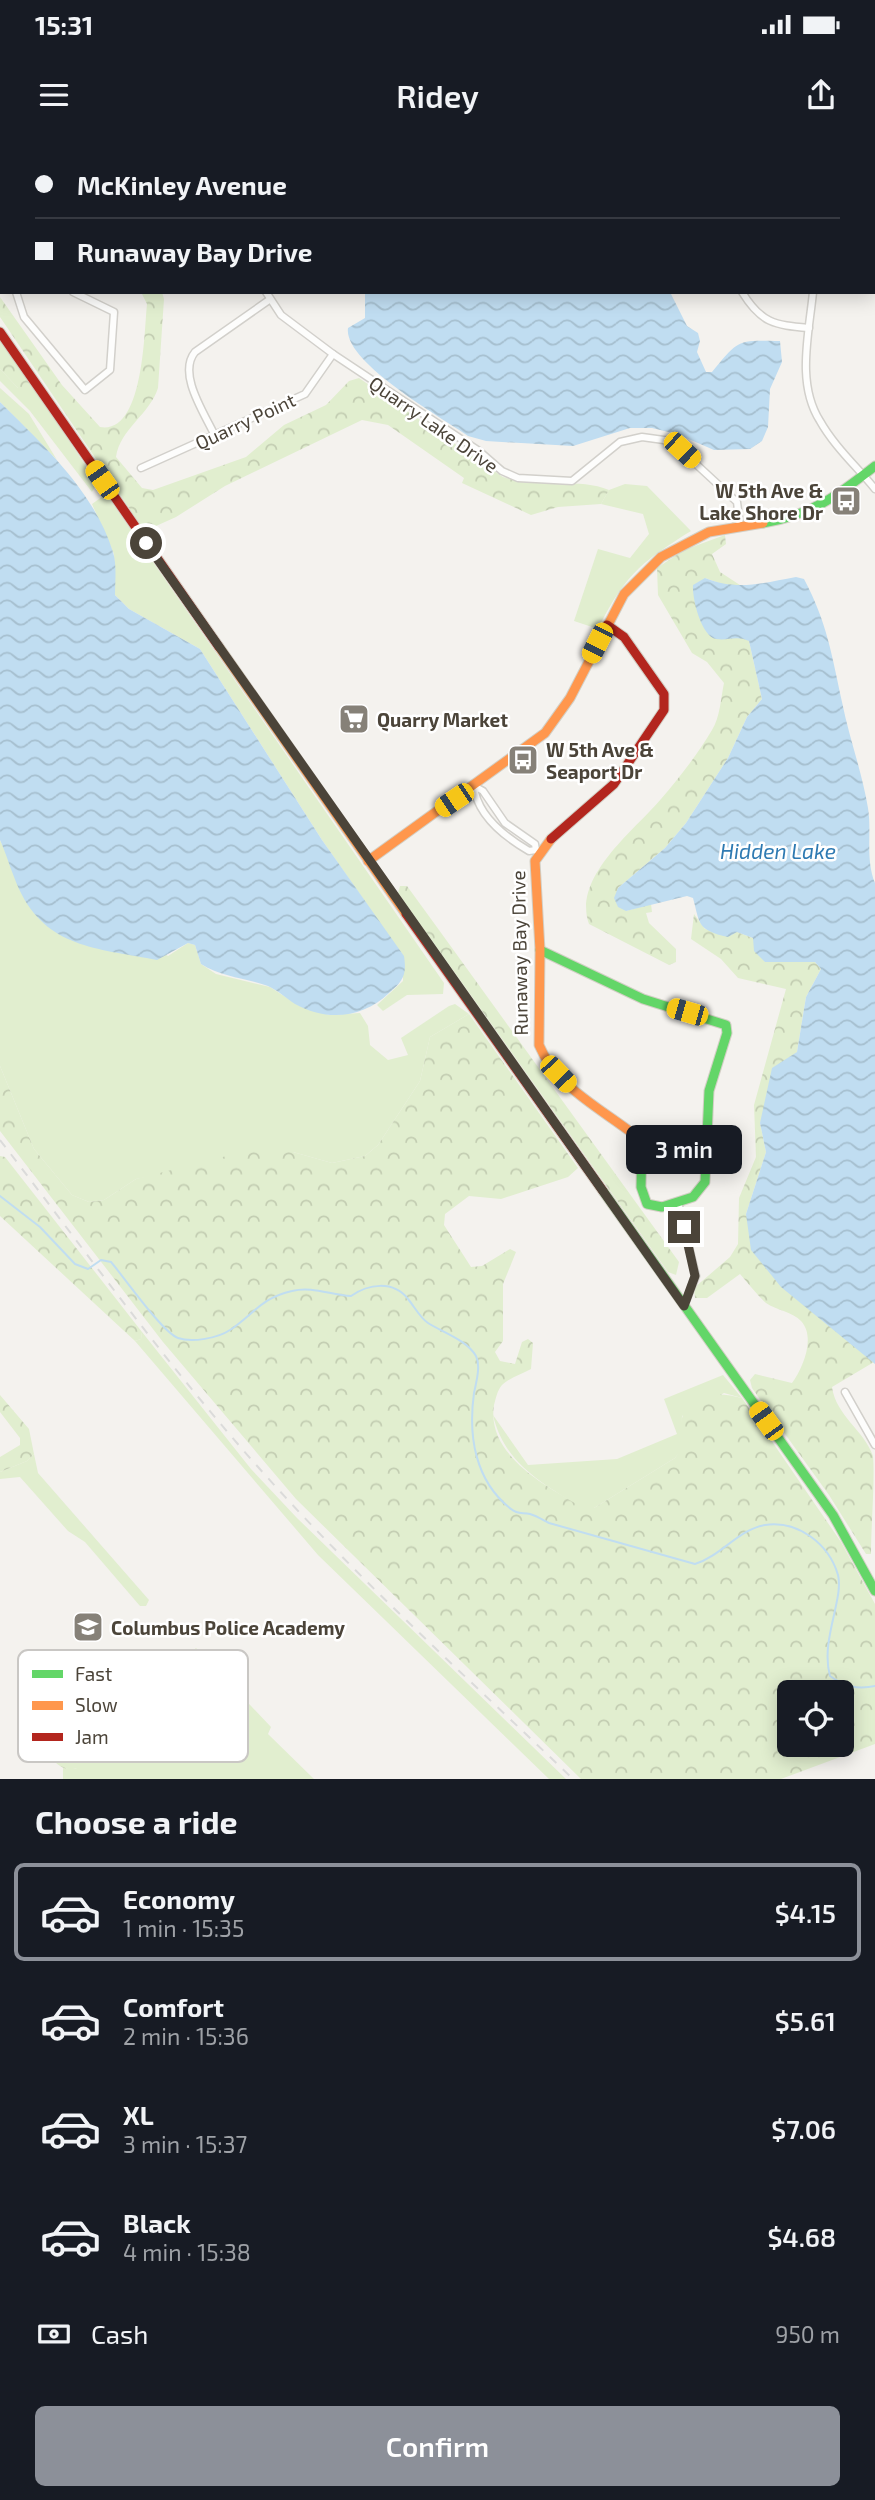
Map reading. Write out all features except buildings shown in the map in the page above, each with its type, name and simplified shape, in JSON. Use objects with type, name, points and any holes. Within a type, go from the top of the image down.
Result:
[{"type":"main road","points":[[0,332],[368,861],[832,1515],[875,1591]]},
{"type":"main road","points":[[368,861],[517,756],[553,723],[570,698],[607,625],[632,584],[661,557],[700,535],[795,518],[838,495],[875,466]]},
{"type":"main road","name":"Runaway Bay Drive","points":[[607,625],[624,637],[664,694],[664,710],[614,784],[537,851],[533,866],[541,950],[540,1053],[577,1094],[642,1141],[640,1187],[647,1204],[662,1207],[678,1202]]},
{"type":"main road","points":[[541,950],[643,999],[726,1025],[727,1033],[709,1091],[705,1182],[693,1197],[678,1202]]},
{"type":"street","points":[[17,294],[24,317],[85,390],[110,370],[114,312],[77,294]]},
{"type":"street","name":"Quarry Lake Drive","points":[[267,294],[281,315],[333,354],[479,451],[509,475],[572,481],[620,442],[642,437],[671,441],[737,502],[740,526]]},
{"type":"street","points":[[743,294],[755,313],[765,320],[810,328]]},
{"type":"street","points":[[813,294],[806,372],[811,404],[823,427],[875,489]]},
{"type":"street","points":[[215,436],[188,375],[189,362],[195,352],[270,300]]},
{"type":"street","name":"Quarry Point","points":[[141,468],[304,394],[333,354]]},
{"type":"street","points":[[474,786],[483,791],[505,823],[535,844],[537,851]]},
{"type":"street","points":[[678,1202],[695,1276],[684,1306]]},
{"type":"street","points":[[845,1392],[875,1445]]},
{"type":"green space","points":[[142,294],[163,294],[158,388],[149,406],[123,438],[116,457],[142,488],[153,490],[246,457],[284,425],[326,405],[349,381],[359,378],[503,477],[530,482],[584,484],[609,490],[601,504],[558,507],[531,515],[462,483],[464,478],[388,425],[362,420],[225,486],[176,517],[156,526],[142,527],[0,317],[0,297],[62,385],[100,427],[115,425],[125,415],[133,399],[139,379],[147,304]]},
{"type":"green space","points":[[0,340],[30,382],[25,389],[18,388],[0,369]]},
{"type":"green space","points":[[0,369],[18,388],[30,382],[97,483],[92,492],[30,411],[0,381]]},
{"type":"green space","points":[[0,388],[29,414],[57,460],[0,402]]},
{"type":"green space","points":[[625,484],[647,486],[691,531],[636,571],[617,595],[598,629],[574,621],[598,549],[630,558],[649,534],[643,514],[601,504],[609,490]]},
{"type":"green space","points":[[106,494],[444,983],[443,994],[407,995],[383,1011],[377,1005],[403,981],[403,956],[322,840],[200,649],[129,609],[115,595],[114,554],[92,504]]},
{"type":"green space","points":[[725,535],[726,544],[712,554],[720,572],[743,587],[724,585],[705,578],[716,639],[739,636],[749,641],[762,699],[747,717],[728,758],[686,823],[665,848],[618,888],[626,911],[651,904],[652,912],[646,913],[649,923],[676,949],[676,962],[669,965],[589,924],[586,906],[589,889],[597,872],[681,774],[707,739],[717,720],[724,683],[707,662],[692,653],[658,595],[657,568],[684,550]]},
{"type":"green space","points":[[0,840],[10,862],[168,956],[188,943],[195,945],[201,964],[216,974],[270,987],[298,1005],[329,1015],[360,1013],[368,1026],[370,1045],[388,1060],[408,1055],[401,1038],[449,1006],[455,1004],[469,1014],[430,1037],[420,1081],[378,1145],[365,1156],[332,1163],[293,1152],[136,1179],[104,1200],[89,1202],[72,1195],[34,1149],[0,1066]]},
{"type":"green space","points":[[400,886],[407,886],[679,1262],[676,1275],[668,1272],[398,893]]},
{"type":"green space","points":[[694,914],[705,929],[737,932],[753,938],[765,962],[815,962],[821,969],[806,997],[797,1052],[760,1123],[766,1152],[746,1214],[841,1334],[874,1362],[832,1387],[844,1415],[863,1438],[873,1456],[871,1554],[866,1554],[829,1495],[752,1388],[750,1380],[755,1374],[792,1383],[804,1361],[808,1344],[801,1321],[794,1315],[766,1303],[740,1274],[707,1298],[695,1298],[694,1288],[730,1257],[738,1244],[739,1198],[756,1157],[754,1105],[786,989],[738,978],[721,959],[691,939]]},
{"type":"green space","points":[[469,1014],[578,1168],[568,1177],[501,1199],[469,1196],[445,1214],[444,1225],[471,1267],[482,1266],[510,1249],[516,1252],[503,1284],[503,1341],[495,1352],[500,1361],[515,1364],[522,1342],[528,1339],[533,1343],[531,1369],[500,1387],[494,1405],[494,1423],[499,1439],[509,1454],[536,1479],[582,1507],[594,1508],[675,1458],[680,1447],[683,1415],[693,1401],[717,1394],[742,1398],[841,1542],[875,1604],[875,1744],[854,1752],[854,1680],[777,1680],[777,1757],[840,1757],[781,1779],[581,1779],[296,1499],[163,1342],[0,1131],[0,1066],[34,1149],[72,1195],[89,1202],[104,1200],[136,1179],[258,1148],[293,1152],[332,1163],[365,1156],[378,1145],[420,1081],[430,1037]]},
{"type":"green space","points":[[0,1156],[5,1157],[142,1332],[141,1339],[135,1341],[0,1216]]},
{"type":"green space","points":[[142,1332],[251,1469],[297,1518],[566,1779],[549,1779],[318,1555],[135,1341],[141,1339]]},
{"type":"green space","points":[[723,1375],[742,1398],[724,1393],[682,1416],[681,1450],[675,1458],[594,1508],[582,1508],[539,1480],[515,1459],[498,1432],[493,1415],[528,1465],[617,1459],[677,1434],[664,1399]]},
{"type":"green space","points":[[0,1395],[29,1429],[34,1454],[27,1461],[0,1472],[0,1457],[20,1445],[20,1438],[0,1412]]},
{"type":"green space","points":[[34,1454],[38,1473],[149,1600],[146,1606],[140,1606],[85,1542],[68,1531],[20,1477],[0,1479],[0,1472],[27,1461]]},
{"type":"green space","points":[[248,1703],[271,1727],[268,1734],[314,1779],[63,1779],[63,1768],[75,1769],[88,1762],[248,1762]]},
{"type":"green space","points":[[55,1762],[96,1762],[73,1769]]},
{"type":"water","points":[[365,294],[671,294],[687,326],[698,333],[700,341],[697,352],[706,372],[712,372],[734,347],[747,342],[780,341],[782,362],[770,389],[768,427],[762,441],[750,449],[714,450],[677,434],[652,428],[630,428],[573,446],[486,441],[468,436],[396,388],[361,357],[351,342],[348,328],[365,318]]},
{"type":"water","points":[[0,402],[66,471],[94,509],[113,552],[115,595],[129,609],[200,649],[322,840],[404,956],[405,968],[398,985],[368,1008],[344,1015],[307,1010],[268,986],[225,975],[201,964],[195,945],[188,943],[157,960],[80,944],[47,926],[22,895],[0,840]]},
{"type":"water","name":"Hidden Lake","points":[[796,577],[804,579],[812,595],[832,654],[869,817],[869,855],[875,883],[875,1364],[781,1287],[751,1250],[746,1214],[766,1152],[760,1123],[772,1068],[797,1052],[806,997],[821,969],[815,962],[765,962],[754,951],[753,938],[737,932],[728,937],[710,932],[699,920],[693,898],[687,896],[626,911],[618,907],[614,898],[618,888],[665,848],[686,823],[728,758],[747,717],[762,699],[749,641],[740,638],[716,639],[706,631],[698,616],[693,585],[705,578],[739,585]]},
{"type":"waterway","points":[[0,1196],[40,1227],[75,1264],[88,1269],[101,1260],[111,1262],[163,1326],[178,1338],[205,1339],[225,1333],[265,1302],[292,1291],[314,1290],[351,1296],[373,1287],[395,1289],[408,1299],[425,1321],[461,1341],[476,1356],[478,1369],[472,1425],[477,1457],[489,1485],[511,1509],[549,1523],[695,1564],[756,1527],[777,1524],[800,1530],[820,1544],[838,1575],[838,1596],[828,1649],[830,1676],[851,1686],[875,1686]]},
{"type":"railway","points":[[0,1140],[163,1354],[267,1477],[379,1593],[573,1779]]},
{"type":"traffic: fast","points":[[763,523],[796,515],[823,503],[875,466]]},
{"type":"traffic: fast","points":[[540,950],[643,999],[726,1025],[727,1033],[709,1091],[705,1182],[693,1197],[662,1207],[647,1204],[641,1187],[642,1141],[632,1133]]},
{"type":"traffic: fast","points":[[603,1191],[833,1515],[875,1591]]},
{"type":"traffic: slow","points":[[368,861],[545,733],[570,698],[624,594],[661,557],[709,532],[763,523]]},
{"type":"traffic: slow","points":[[219,647],[406,914]]},
{"type":"traffic: slow","points":[[551,839],[535,861],[540,950],[539,1045],[546,1059],[567,1084],[632,1133]]},
{"type":"traffic: jam","points":[[0,332],[219,647]]},
{"type":"traffic: jam","points":[[551,839],[614,784],[664,710],[664,694],[624,637],[607,625]]},
{"type":"traffic: jam","points":[[406,914],[603,1191]]},
{"type":"place","name":"W 5th Ave & Lake Shore Dr","points":[[846,501]]},
{"type":"place","name":"Quarry Market","points":[[354,719]]},
{"type":"place","name":"W 5th Ave & Seaport Dr","points":[[523,760]]},
{"type":"place","name":"Columbus Police Academy","points":[[88,1627]]},
{"type":"route","points":[[146,543],[684,1306],[695,1276],[684,1227]]}]
